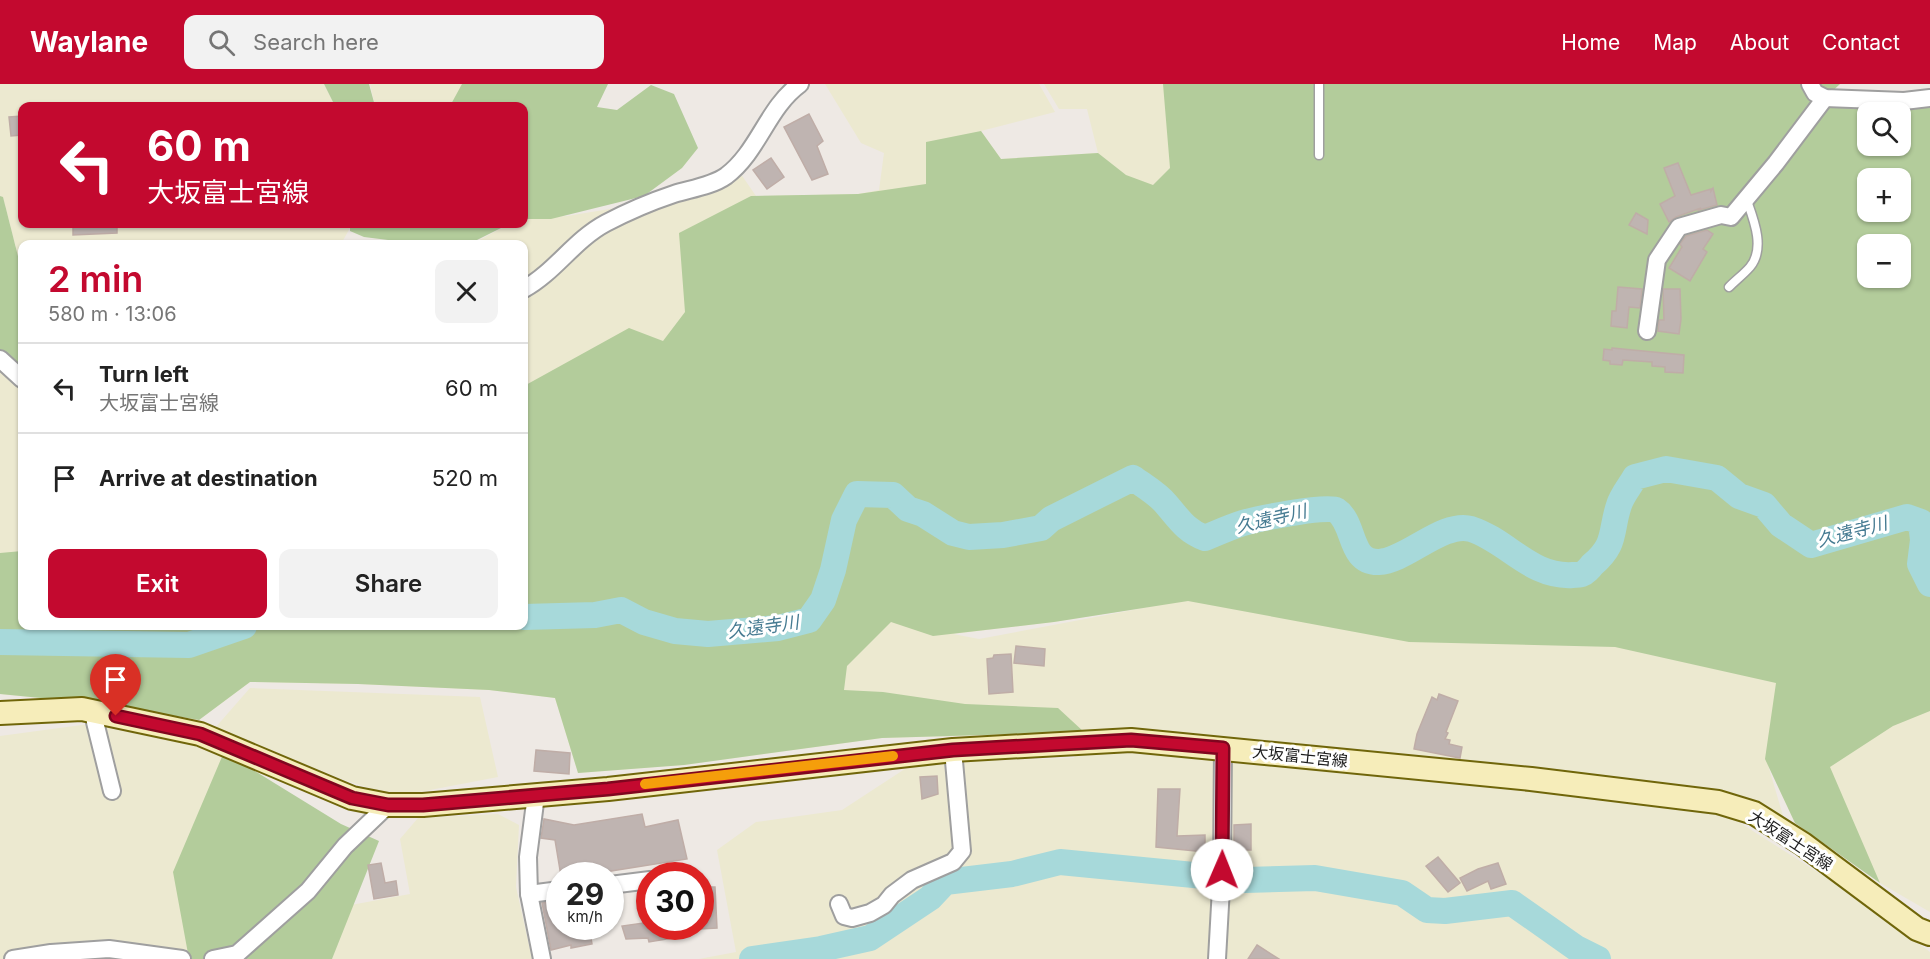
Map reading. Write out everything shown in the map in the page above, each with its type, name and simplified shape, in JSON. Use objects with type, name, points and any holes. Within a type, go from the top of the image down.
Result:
[{"type":"main road","name":"大坂富士宮線","points":[[0,713],[82,709],[200,734],[352,798],[388,805],[423,805],[536,795],[953,750],[1131,740],[1531,779],[1719,802],[1754,813],[1803,844],[1917,929],[1930,934]]},
{"type":"street","points":[[528,287],[545,276],[584,238],[604,224],[652,202],[723,178],[756,144],[780,103],[800,84]]},
{"type":"street","points":[[1810,84],[1815,93],[1825,98],[1904,100],[1930,98]]},
{"type":"street","points":[[1647,331],[1657,260],[1679,227],[1721,215],[1731,217],[1776,163],[1825,98]]},
{"type":"street","points":[[0,359],[18,375]]},
{"type":"street","points":[[94,711],[112,791]]},
{"type":"street","points":[[1216,959],[1222,870],[1223,748]]},
{"type":"street","points":[[839,904],[844,916],[852,918],[870,913],[884,905],[892,895],[912,880],[954,862],[962,851],[953,750]]},
{"type":"street","points":[[536,795],[528,857],[530,894],[542,959]]},
{"type":"street","points":[[213,959],[237,954],[308,891],[345,846],[388,805]]},
{"type":"street","points":[[530,894],[546,892]]},
{"type":"street","points":[[13,959],[51,953],[109,949],[182,959]]},
{"type":"lane","points":[[1319,84],[1319,155]]},
{"type":"lane","points":[[1729,286],[1751,266],[1756,256],[1756,228],[1746,198]]},
{"type":"shaded area","points":[[0,84],[324,84],[333,102],[18,102],[18,228],[350,228],[343,240],[18,240],[18,256],[3,198],[0,196]]},
{"type":"shaded area","points":[[370,84],[463,85],[452,102],[374,102]]},
{"type":"shaded area","points":[[825,84],[1039,84],[1055,112],[981,131],[1001,159],[1098,153],[1087,109],[1059,109],[1044,84],[1840,84],[1826,97],[1930,92],[1930,912],[1880,883],[1795,823],[1768,765],[1784,819],[1734,819],[1841,887],[1930,952],[1930,959],[699,959],[736,952],[717,850],[756,822],[842,810],[914,763],[1074,758],[1081,742],[1073,733],[882,738],[684,765],[578,773],[555,698],[489,690],[250,682],[199,720],[112,705],[0,694],[0,355],[18,369],[18,630],[528,630],[528,240],[479,240],[502,228],[528,228],[528,218],[567,216],[628,206],[736,167],[756,196],[858,194],[879,190],[884,153],[861,143]],"holes":[[[1154,606],[979,639],[953,634],[1054,622]]]},
{"type":"shaded area","points":[[250,688],[480,697],[498,777],[409,794],[379,791],[344,780],[215,728]]},
{"type":"shaded area","points":[[89,724],[224,752],[214,959],[0,959],[0,736]]},
{"type":"shaded area","points":[[498,814],[519,825],[516,887],[532,959],[332,959],[351,905],[410,894],[400,839],[418,818]]},
{"type":"green space","points":[[324,84],[369,84],[374,102],[333,102]]},
{"type":"green space","points":[[462,84],[608,84],[597,107],[617,110],[651,85],[674,94],[698,148],[682,168],[644,196],[551,219],[528,219],[528,102],[452,102]]},
{"type":"green space","points":[[1163,84],[1840,84],[1826,97],[1930,92],[1930,711],[1893,726],[1830,767],[1880,883],[1795,823],[1765,759],[1776,683],[1615,647],[1409,642],[1188,601],[1054,622],[933,636],[891,622],[847,666],[844,690],[883,692],[965,704],[1058,708],[1084,732],[882,738],[684,765],[578,773],[555,698],[489,690],[250,682],[199,720],[112,705],[0,694],[0,553],[18,551],[18,630],[528,630],[528,384],[629,328],[663,341],[685,312],[679,233],[751,196],[858,194],[926,184],[926,142],[981,131],[1001,159],[1098,153],[1126,175],[1153,185],[1170,168]]},
{"type":"green space","points":[[0,196],[3,197],[18,256],[18,375],[0,358]]},
{"type":"green space","points":[[350,228],[501,228],[477,240],[388,240],[364,237],[350,231]]},
{"type":"green space","points":[[224,752],[341,824],[379,841],[332,959],[189,959],[173,872]]},
{"type":"building","points":[[809,114],[823,141],[817,146],[828,174],[812,180],[784,127]]},
{"type":"building","points":[[18,116],[18,135],[11,136],[9,117]]},
{"type":"building","points":[[771,158],[784,177],[767,189],[753,170]]},
{"type":"building","points":[[1678,163],[1691,195],[1711,189],[1711,191],[1713,188],[1717,205],[1699,210],[1701,208],[1669,222],[1660,204],[1675,196],[1664,168]]},
{"type":"building","points":[[1636,213],[1648,220],[1647,234],[1629,225]]},
{"type":"building","points":[[73,228],[117,228],[117,233],[73,235]]},
{"type":"building","points":[[1707,230],[1713,234],[1703,249],[1707,252],[1690,281],[1669,268],[1686,236]]},
{"type":"building","points":[[1618,287],[1642,289],[1640,308],[1629,307],[1627,328],[1611,326],[1612,311],[1616,311]]},
{"type":"building","points":[[1663,289],[1680,289],[1679,334],[1658,331],[1659,320],[1664,320]]},
{"type":"building","points":[[1612,348],[1684,355],[1683,373],[1665,372],[1665,367],[1652,366],[1652,362],[1623,360],[1622,365],[1610,364],[1610,361],[1603,360],[1604,349],[1612,350]]},
{"type":"building","points":[[1016,646],[1045,649],[1044,666],[1014,663]]},
{"type":"building","points":[[1011,654],[1013,692],[989,694],[987,659],[993,658],[994,655]]},
{"type":"building","points":[[1439,694],[1458,701],[1445,739],[1450,740],[1449,744],[1462,747],[1460,758],[1414,749],[1417,734],[1432,697],[1437,700]]},
{"type":"building","points":[[536,750],[570,753],[569,774],[534,771]]},
{"type":"building","points":[[937,776],[938,794],[922,799],[920,777]]},
{"type":"building","points":[[1158,789],[1180,789],[1177,836],[1205,835],[1205,852],[1156,847]]},
{"type":"building","points":[[642,814],[645,827],[678,820],[687,859],[668,862],[636,862],[636,867],[624,869],[624,862],[559,862],[555,840],[541,838],[544,819],[574,825]]},
{"type":"building","points":[[1251,824],[1251,850],[1234,850],[1234,825]]},
{"type":"building","points":[[1438,857],[1460,883],[1448,892],[1426,866]]},
{"type":"building","points":[[381,863],[385,883],[396,881],[398,895],[374,899],[368,865]]},
{"type":"building","points":[[1498,863],[1506,884],[1491,889],[1488,881],[1467,891],[1460,878]]},
{"type":"building","points":[[714,887],[715,887],[717,928],[714,928]]},
{"type":"building","points":[[546,902],[546,924],[542,903]]},
{"type":"building","points":[[636,924],[636,939],[626,939],[624,926]]},
{"type":"building","points":[[549,940],[591,940],[592,944],[571,948],[571,945],[551,950]]},
{"type":"building","points":[[1257,945],[1279,959],[1248,959]]},
{"type":"waterway","name":"久遠寺川","points":[[528,617],[595,615],[621,610],[644,622],[675,631],[708,634],[778,628],[809,620],[823,600],[833,570],[844,520],[857,494],[893,495],[908,509],[923,514],[953,533],[969,537],[1003,535],[1041,528],[1051,519],[1133,478],[1159,497],[1188,528],[1205,538],[1250,521],[1291,513],[1330,509],[1336,510],[1342,516],[1357,549],[1369,561],[1390,560],[1437,536],[1460,528],[1471,529],[1484,535],[1545,571],[1575,575],[1586,572],[1606,551],[1612,537],[1620,501],[1635,477],[1666,469],[1717,478],[1739,496],[1764,505],[1781,525],[1811,545],[1907,517],[1921,522],[1923,540],[1920,564],[1930,584]]},
{"type":"waterway","name":"久遠寺川","points":[[0,642],[189,645],[232,630]]},
{"type":"waterway","points":[[752,959],[821,949],[870,938],[930,898],[945,882],[1012,874],[1060,862],[1245,880],[1315,878],[1402,893],[1427,910],[1445,911],[1512,903],[1576,948],[1598,959]]},
{"type":"slow traffic","points":[[645,784],[893,756]]},
{"type":"route","points":[[116,716],[200,734],[352,798],[388,805],[423,805],[608,789],[953,750],[1053,743],[1131,740],[1223,748],[1222,870]]}]
